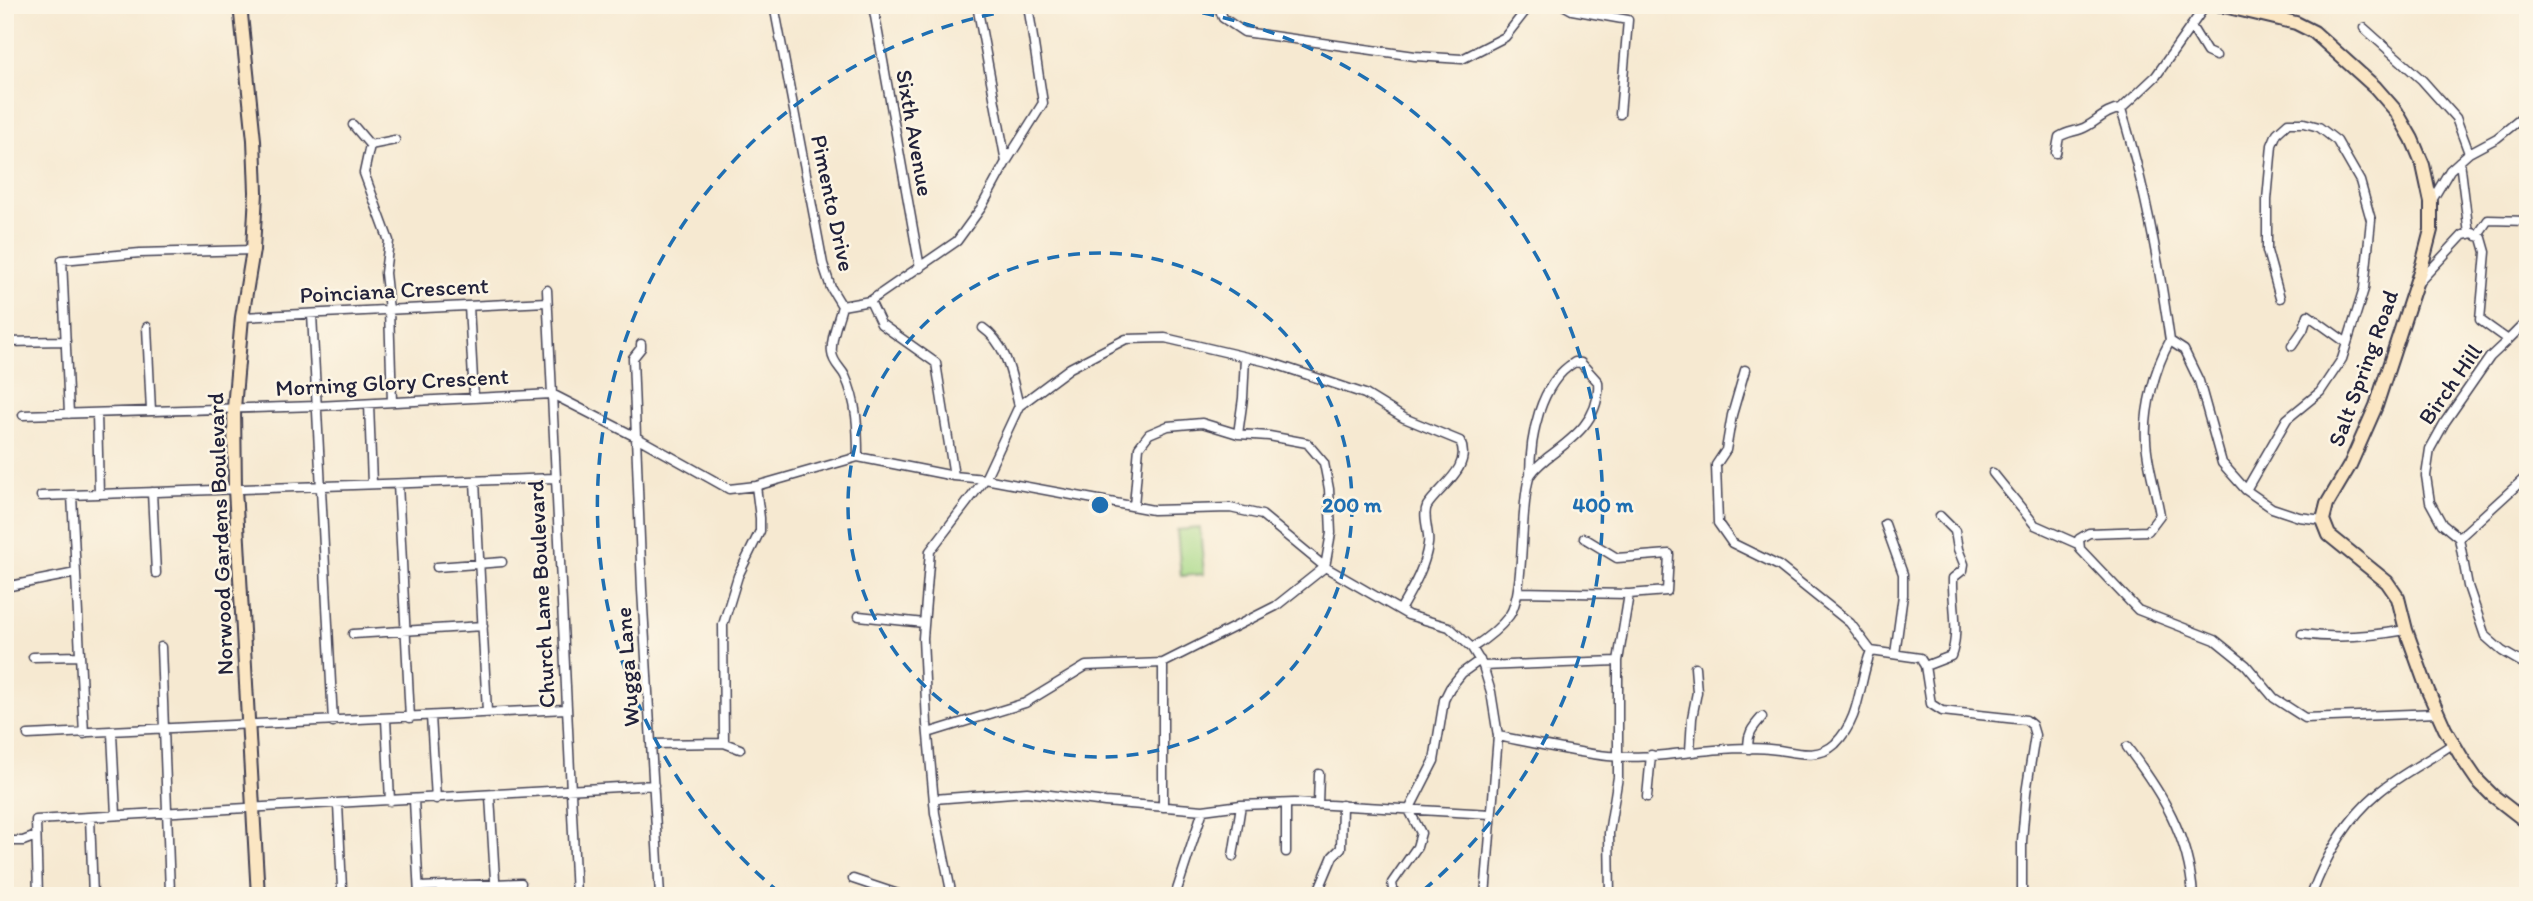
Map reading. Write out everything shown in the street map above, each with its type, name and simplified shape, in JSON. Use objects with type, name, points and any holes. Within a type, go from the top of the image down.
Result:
[{"type":"street","name":"Norwood Gardens Boulevard","points":[[240,5],[254,140],[256,192],[253,250],[242,317],[234,408],[235,489],[258,896]]},
{"type":"street","name":"Pimento Drive","points":[[774,5],[823,264],[831,288],[842,306],[870,301],[920,268],[957,241],[981,208],[1043,103],[1028,5]]},
{"type":"street","name":"Sixth Avenue","points":[[873,5],[920,268]]},
{"type":"street","points":[[977,5],[1006,162]]},
{"type":"street","points":[[1218,5],[1223,18],[1244,32],[1415,56],[1462,59],[1505,37],[1530,5]]},
{"type":"street","points":[[1563,5],[1572,10],[1628,20],[1619,114]]},
{"type":"street","points":[[2056,153],[2059,137],[2082,129],[2112,109],[2121,109],[2156,76],[2206,5]]},
{"type":"street","name":"Salt Spring Road","points":[[2220,5],[2296,23],[2314,32],[2375,87],[2396,111],[2412,139],[2423,165],[2431,202],[2431,230],[2416,286],[2376,406],[2350,465],[2327,504],[2323,520]]},
{"type":"street","points":[[2191,26],[2207,52],[2216,56]]},
{"type":"street","points":[[2364,28],[2422,80],[2456,118],[2469,153]]},
{"type":"street","points":[[2078,544],[2079,539],[2089,533],[2148,531],[2160,515],[2148,460],[2146,422],[2161,356],[2170,341],[2159,258],[2121,109]]},
{"type":"street","points":[[2431,202],[2450,170],[2469,153],[2489,143],[2524,117]]},
{"type":"street","points":[[2246,490],[2287,419],[2320,392],[2342,359],[2364,289],[2371,220],[2360,181],[2337,141],[2319,127],[2304,123],[2288,123],[2277,133],[2272,145],[2267,200],[2267,250],[2280,298]]},
{"type":"street","points":[[353,125],[370,145]]},
{"type":"street","points":[[370,145],[395,140]]},
{"type":"street","points":[[370,145],[364,173],[389,241],[384,273],[389,310],[392,402]]},
{"type":"street","points":[[2460,161],[2473,235]]},
{"type":"street","points":[[2416,286],[2463,235],[2473,235],[2488,220],[2528,221]]},
{"type":"street","name":"Birch Hill","points":[[2459,538],[2442,524],[2430,502],[2426,476],[2430,449],[2474,378],[2508,340],[2480,320],[2486,252],[2482,238],[2473,235]]},
{"type":"street","points":[[69,414],[62,260],[140,253],[253,250]]},
{"type":"street","name":"Church Lane Boulevard","points":[[547,290],[576,896]]},
{"type":"street","points":[[870,301],[881,324],[936,363],[954,476]]},
{"type":"street","name":"Poinciana Crescent","points":[[242,317],[547,302]]},
{"type":"street","points":[[469,306],[474,398]]},
{"type":"street","points":[[842,306],[831,350],[834,361],[844,373],[851,391],[858,419],[858,457]]},
{"type":"street","points":[[312,314],[333,722]]},
{"type":"street","points":[[2292,346],[2303,330],[2308,315],[2347,343]]},
{"type":"street","points":[[2508,340],[2528,320]]},
{"type":"street","points":[[147,327],[151,411]]},
{"type":"street","points":[[984,328],[997,339],[1006,358],[1019,406]]},
{"type":"street","points":[[952,896],[934,799],[928,733],[923,638],[930,551],[985,479],[1019,406],[1070,368],[1126,339],[1165,338],[1272,363],[1365,394],[1405,418],[1460,441],[1463,447],[1462,459],[1453,477],[1427,507],[1425,514],[1429,542],[1426,555],[1419,575],[1400,610]]},
{"type":"street","points":[[5,342],[66,341]]},
{"type":"street","points":[[2170,341],[2184,350],[2199,381],[2222,463],[2246,490],[2273,509],[2299,517],[2323,520],[2329,535],[2387,582],[2398,598],[2406,630],[2438,713],[2454,743],[2477,780],[2528,823]]},
{"type":"street","name":"Wugga Lane","points":[[641,344],[633,358],[642,590],[660,896]]},
{"type":"street","points":[[1238,434],[1243,398],[1244,357]]},
{"type":"street","points":[[1472,648],[1490,636],[1511,615],[1518,592],[1521,534],[1534,429],[1548,390],[1569,366],[1575,362],[1581,363],[1598,382],[1597,407],[1578,435],[1540,464],[1530,476]]},
{"type":"street","points":[[1745,370],[1732,415],[1726,450],[1716,465],[1718,523],[1732,543],[1779,566],[1850,623],[1871,651],[1920,658],[1925,666],[1931,705],[1942,711],[2026,720],[2032,725],[2035,735],[2022,841],[2022,892],[2025,896]]},
{"type":"street","points":[[552,394],[729,489],[756,486],[858,457],[1153,510],[1230,508],[1262,515],[1325,567],[1408,615],[1449,627],[1472,648],[1482,663],[1491,692],[1498,737],[1485,896]]},
{"type":"street","name":"Morning Glory Crescent","points":[[23,415],[369,404],[552,394]]},
{"type":"street","points":[[369,404],[372,484]]},
{"type":"street","points":[[97,413],[99,494]]},
{"type":"street","points":[[928,733],[1024,703],[1086,666],[1163,663],[1276,606],[1325,567],[1331,533],[1329,489],[1324,463],[1307,443],[1238,434],[1202,423],[1168,426],[1149,434],[1139,447],[1134,506]]},
{"type":"street","points":[[1993,473],[2035,525],[2078,544],[2138,610],[2215,640],[2246,665],[2274,698],[2305,718],[2438,713]]},
{"type":"street","points":[[2528,475],[2459,538],[2468,586],[2486,636],[2502,651],[2528,666]]},
{"type":"street","points":[[41,496],[555,478]]},
{"type":"street","points":[[475,481],[487,712]]},
{"type":"street","points":[[398,484],[410,718]]},
{"type":"street","points":[[724,743],[723,625],[738,576],[760,531],[756,486]]},
{"type":"street","points":[[152,492],[156,573]]},
{"type":"street","points":[[72,495],[84,734]]},
{"type":"street","points":[[1925,666],[1951,656],[1955,628],[1953,578],[1963,570],[1964,564],[1955,531],[1940,516]]},
{"type":"street","points":[[1885,524],[1903,574],[1895,654]]},
{"type":"street","points":[[1518,592],[1629,594],[1667,591],[1669,554],[1616,558],[1584,538]]},
{"type":"street","points":[[437,567],[502,562]]},
{"type":"street","points":[[5,587],[76,573]]},
{"type":"street","points":[[1610,896],[1609,833],[1618,777],[1618,661],[1629,594]]},
{"type":"street","points":[[859,616],[924,623]]},
{"type":"street","points":[[353,634],[483,626]]},
{"type":"street","points":[[2302,634],[2373,636],[2406,630]]},
{"type":"street","points":[[161,647],[170,892]]},
{"type":"street","points":[[1498,737],[1618,756],[1749,749],[1808,755],[1822,752],[1835,744],[1855,712],[1871,651]]},
{"type":"street","points":[[33,657],[80,656]]},
{"type":"street","points":[[1409,810],[1434,761],[1444,700],[1462,673],[1482,663],[1618,661]]},
{"type":"street","points":[[1163,663],[1163,807]]},
{"type":"street","points":[[1690,751],[1697,692],[1695,667]]},
{"type":"street","points":[[28,735],[566,709]]},
{"type":"street","points":[[431,716],[436,799]]},
{"type":"street","points":[[1749,749],[1749,736],[1762,717]]},
{"type":"street","points":[[386,719],[390,801]]},
{"type":"street","points":[[112,733],[116,815]]},
{"type":"street","points":[[652,744],[724,743],[740,749]]},
{"type":"street","points":[[2311,896],[2320,872],[2357,813],[2379,792],[2454,743]]},
{"type":"street","points":[[2127,747],[2156,786],[2178,830],[2191,869],[2193,896]]},
{"type":"street","points":[[1647,797],[1651,755]]},
{"type":"street","points":[[1318,804],[1319,774]]},
{"type":"street","points":[[38,896],[36,820],[571,792],[654,785]]},
{"type":"street","points":[[934,799],[1027,792],[1105,803],[1203,810],[1241,805],[1318,804],[1492,814]]},
{"type":"street","points":[[490,796],[496,896]]},
{"type":"street","points":[[414,800],[419,891],[521,883]]},
{"type":"street","points":[[338,804],[342,889]]},
{"type":"street","points":[[1286,804],[1286,852]]},
{"type":"street","points":[[1233,856],[1241,805]]},
{"type":"street","points":[[1317,894],[1333,856],[1341,848],[1342,805]]},
{"type":"street","points":[[1175,896],[1203,810]]},
{"type":"street","points":[[1394,896],[1392,883],[1417,847],[1421,833],[1409,810]]},
{"type":"street","points":[[50,896],[93,895],[90,817]]},
{"type":"street","points":[[5,842],[23,841],[36,836]]},
{"type":"street","points":[[853,879],[904,896]]},
{"type":"green space","points":[[1200,528],[1204,574],[1181,576],[1177,530]]}]
